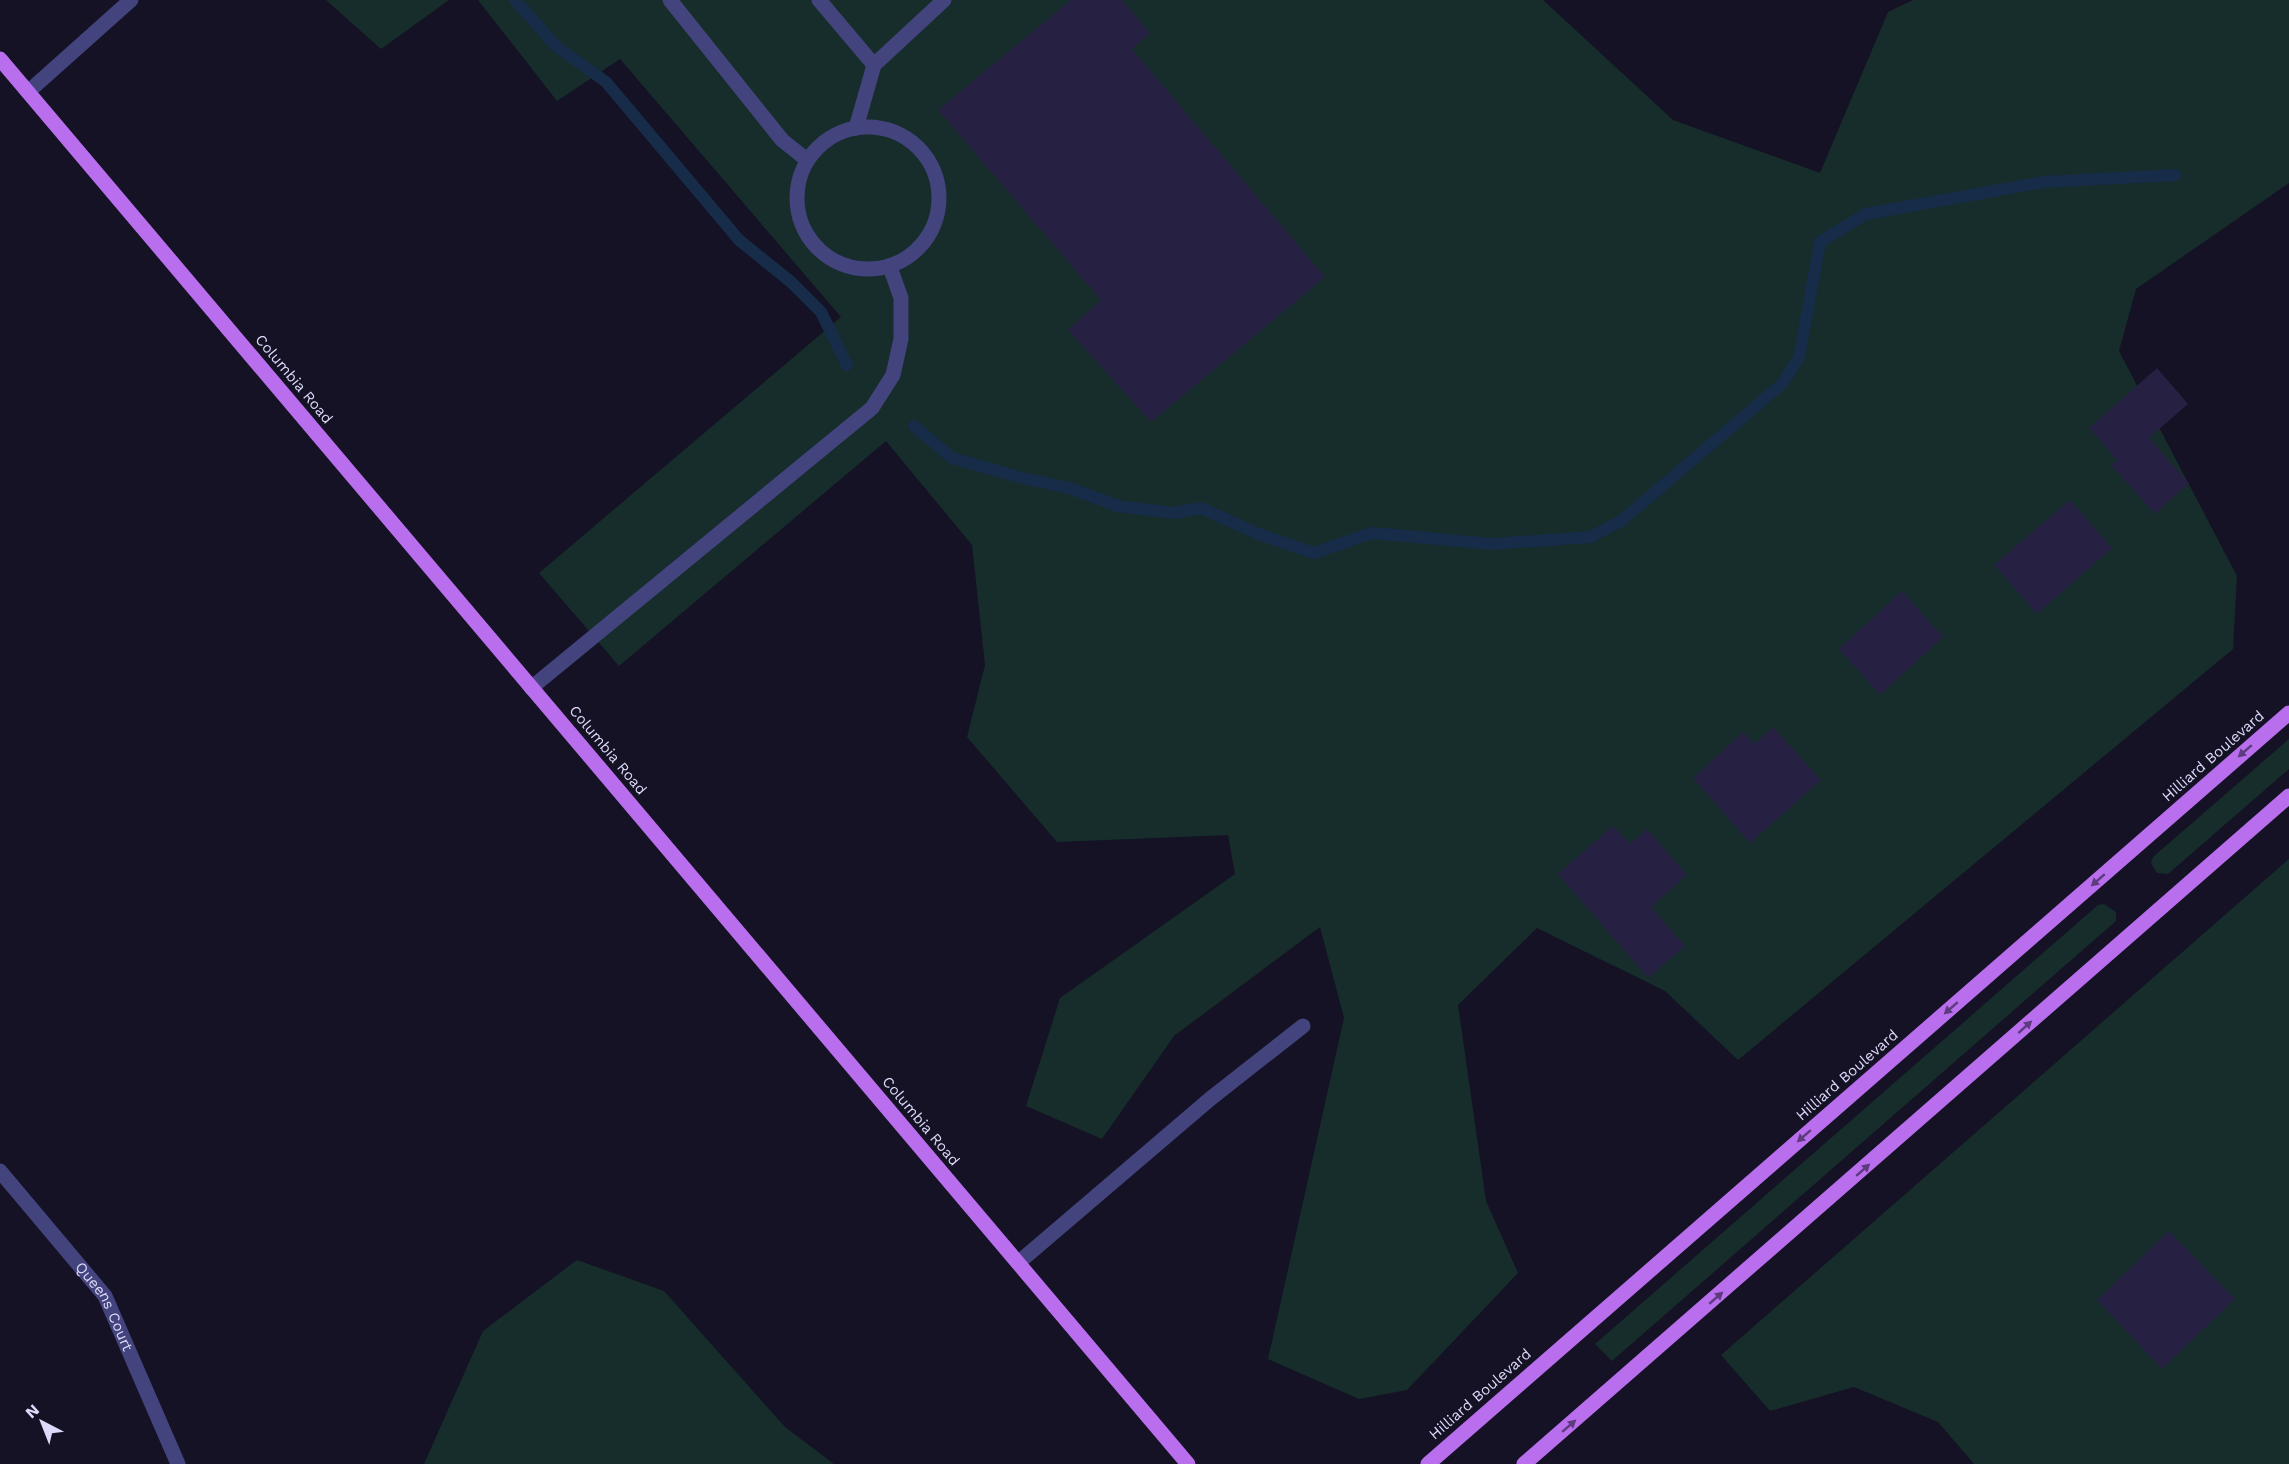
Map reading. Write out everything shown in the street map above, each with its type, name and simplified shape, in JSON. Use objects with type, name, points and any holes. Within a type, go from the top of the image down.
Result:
[{"type":"main road","name":"Columbia Road","points":[[0,60],[1188,1464]]},
{"type":"main road","name":"Hilliard Boulevard","points":[[1428,1464],[2289,713]]},
{"type":"main road","points":[[1524,1464],[2289,796]]},
{"type":"street","points":[[28,92],[131,0]]},
{"type":"street","points":[[670,0],[782,140],[807,160]]},
{"type":"street","points":[[819,0],[874,65]]},
{"type":"street","points":[[856,128],[874,65],[944,0]]},
{"type":"street","points":[[856,128],[883,128],[905,136],[923,151],[935,171],[940,194],[938,218],[928,239],[911,256],[891,267],[867,270],[843,266],[823,254],[807,236],[798,213],[797,190],[807,160],[818,147],[837,134],[856,128]]},
{"type":"street","points":[[531,688],[872,408],[892,375],[901,339],[901,298],[891,267]]},
{"type":"street","points":[[1018,1263],[1210,1099],[1303,1026]]},
{"type":"street","name":"Queens Court","points":[[0,1171],[105,1296],[178,1464]]},
{"type":"green space","points":[[326,0],[449,0],[381,49]]},
{"type":"green space","points":[[478,0],[1543,0],[1673,120],[1820,173],[1888,12],[1913,0],[2289,0],[2289,183],[2136,289],[2119,351],[2237,576],[2233,649],[1738,1060],[1665,991],[1537,928],[1458,1005],[1486,1201],[1518,1273],[1407,1390],[1359,1399],[1268,1359],[1344,1018],[1320,927],[1174,1036],[1102,1139],[1026,1106],[1060,998],[1235,874],[1228,835],[1057,842],[967,737],[985,665],[972,545],[886,441],[619,666],[539,573],[841,317],[620,59],[557,101]]},
{"type":"green space","points":[[2289,739],[2289,769],[2168,874],[2157,873],[2151,863],[2153,857]]},
{"type":"green space","points":[[2289,859],[2289,1464],[1974,1464],[1938,1422],[1854,1387],[1770,1411],[1721,1355]]},
{"type":"green space","points":[[2104,904],[2116,912],[2116,921],[1612,1361],[1595,1344],[2098,905]]},
{"type":"green space","points":[[577,1260],[664,1291],[785,1427],[834,1464],[424,1464],[483,1331]]},
{"type":"building","points":[[1071,0],[1122,0],[1150,33],[1132,49],[1325,277],[1151,422],[1068,330],[1101,300],[938,110]]},
{"type":"building","points":[[2157,368],[2188,404],[2149,438],[2189,483],[2155,514],[2111,465],[2117,460],[2089,428]]},
{"type":"building","points":[[2070,500],[2112,548],[2037,614],[1994,565]]},
{"type":"building","points":[[1902,591],[1943,637],[1880,695],[1839,649]]},
{"type":"building","points":[[1773,727],[1821,780],[1750,843],[1693,778],[1743,732],[1754,744]]},
{"type":"building","points":[[1613,826],[1630,844],[1647,829],[1687,875],[1651,907],[1685,946],[1648,978],[1558,874]]},
{"type":"building","points":[[2169,1231],[2235,1299],[2162,1369],[2097,1300]]},
{"type":"waterway","points":[[515,0],[556,46],[606,82],[739,240],[791,282],[821,312],[847,365]]},
{"type":"waterway","points":[[914,426],[952,458],[1022,478],[1069,488],[1118,506],[1174,513],[1201,508],[1261,535],[1314,553],[1372,533],[1492,544],[1590,537],[1621,521],[1782,384],[1799,357],[1820,242],[1866,214],[2043,182],[2175,175]]}]
